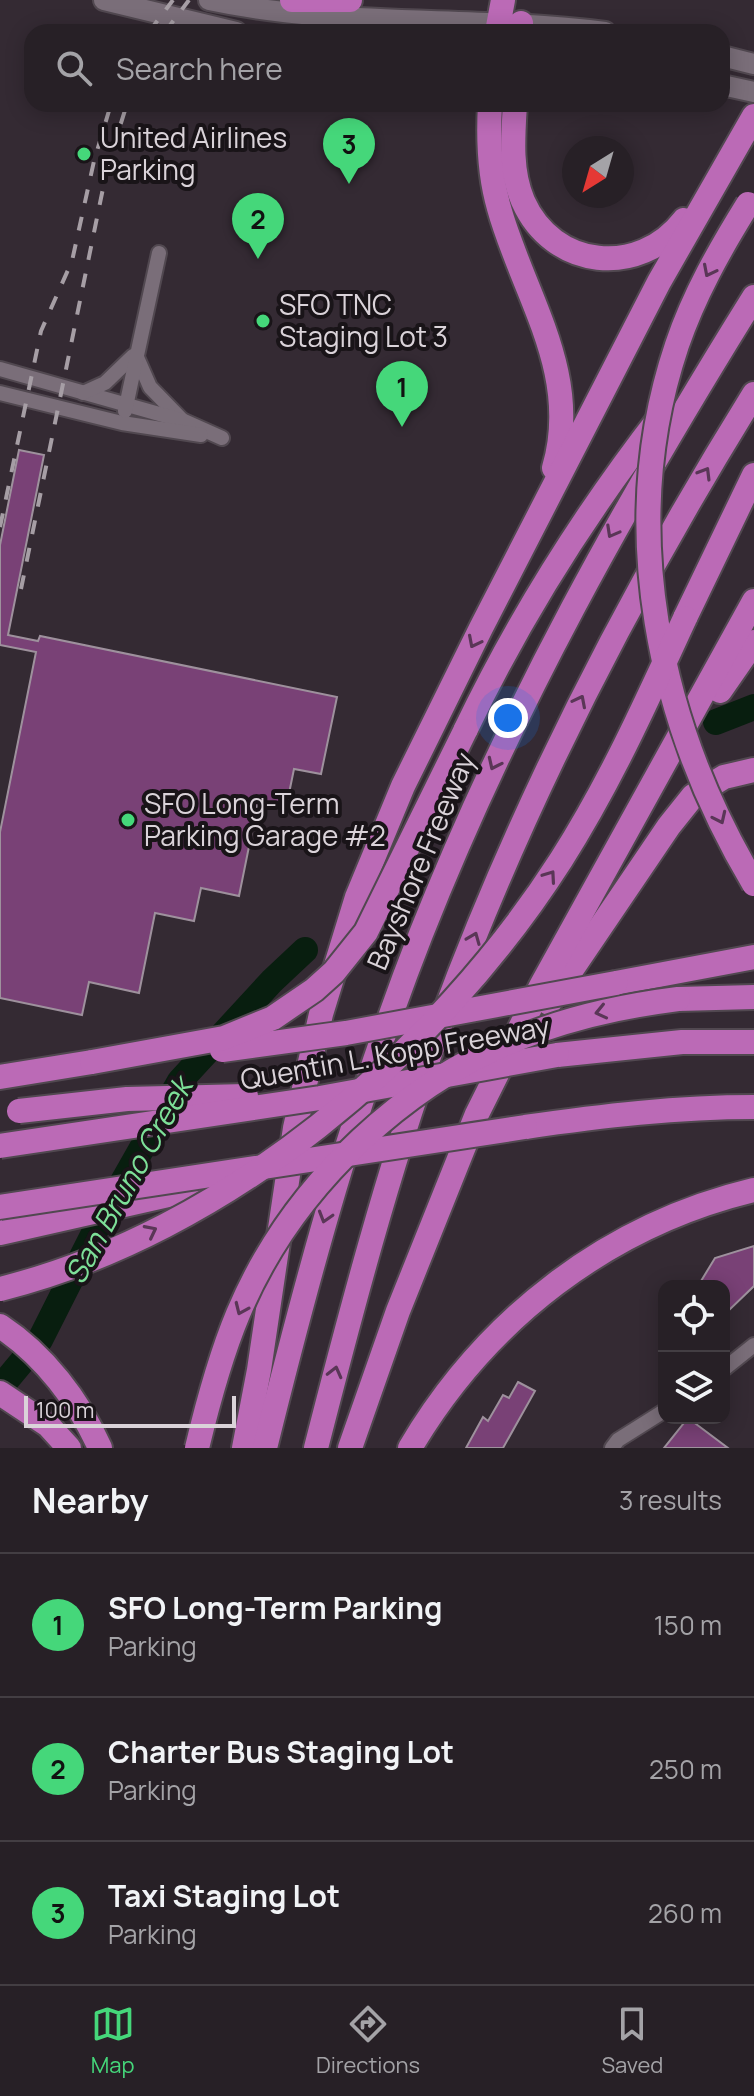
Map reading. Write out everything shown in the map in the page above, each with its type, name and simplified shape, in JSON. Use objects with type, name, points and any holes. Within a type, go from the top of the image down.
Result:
[{"type":"highway","points":[[292,0],[350,0]]},
{"type":"highway","points":[[490,112],[489,149],[495,193],[507,232],[546,329],[559,378],[561,401],[559,442],[553,472],[510,573]]},
{"type":"highway","points":[[515,112],[514,170],[529,213],[543,232],[562,246],[581,255],[601,258],[638,254],[670,236],[689,214],[754,115]]},
{"type":"highway","points":[[244,1448],[295,1128],[310,1057],[339,952],[368,869],[403,786],[510,573],[659,282],[754,115]]},
{"type":"highway","points":[[751,200],[701,285],[673,357],[656,430],[647,521],[654,612],[676,703],[706,788],[754,884]]},
{"type":"highway","points":[[0,1077],[224,1038],[273,1018],[334,972],[366,932],[507,647],[555,568],[644,438],[754,297]]},
{"type":"highway","name":"Bayshore Freeway","points":[[265,1448],[312,1259],[357,1113],[398,993],[444,878],[503,744],[586,579],[671,431],[754,297]]},
{"type":"highway","points":[[316,1448],[393,1166],[445,1014],[496,885],[545,774],[618,627],[672,529],[754,394]]},
{"type":"highway","points":[[0,1289],[96,1258],[190,1211],[263,1166],[306,1135],[391,1063],[475,975],[531,905],[614,770],[754,475]]},
{"type":"highway","points":[[350,1448],[439,1205],[477,1114],[517,1031],[754,601]]},
{"type":"highway","points":[[677,742],[718,693],[754,642]]},
{"type":"highway","points":[[439,1205],[491,1101],[530,1033],[669,826],[693,796],[708,785],[724,777],[754,770]]},
{"type":"highway","points":[[92,1062],[302,1040],[754,957]]},
{"type":"highway","points":[[197,1448],[222,1355],[260,1269],[312,1193],[375,1127],[453,1072],[538,1031],[633,1005],[678,999],[754,997]]},
{"type":"highway","name":"Quentin L. Kopp Freeway","points":[[0,1146],[320,1098],[557,1055],[682,1042],[754,1042]]},
{"type":"highway","points":[[10,1112],[127,1099],[290,1094],[320,1098]]},
{"type":"highway","points":[[0,1207],[636,1112],[754,1107]]},
{"type":"highway","points":[[3,1232],[150,1198],[421,1143]]},
{"type":"highway","points":[[410,1448],[440,1400],[465,1369],[541,1293],[610,1247],[648,1228],[687,1210],[754,1190]]},
{"type":"highway","points":[[0,1326],[32,1352],[75,1402],[100,1448]]},
{"type":"highway","points":[[0,1393],[48,1425],[69,1448]]},
{"type":"street","points":[[104,0],[203,24]]},
{"type":"street","points":[[209,0],[322,18],[508,22]]},
{"type":"street","points":[[730,58],[754,64]]},
{"type":"street","points":[[730,87],[754,92]]},
{"type":"street","points":[[122,423],[159,253]]},
{"type":"street","points":[[83,393],[105,383],[135,354]]},
{"type":"street","points":[[135,354],[150,387],[184,421]]},
{"type":"street","points":[[0,369],[184,421],[222,438],[122,423],[0,393]]},
{"type":"street","points":[[730,1364],[754,1345]]},
{"type":"street","points":[[612,1448],[618,1440],[658,1415]]},
{"type":"building","name":"SFO Long-Term Parking Garage #2","points":[[19,450],[44,455],[8,635],[38,641],[40,636],[337,697],[321,774],[294,769],[286,808],[258,802],[239,896],[201,888],[194,921],[155,913],[139,993],[89,982],[82,1015],[0,998],[0,832],[36,652],[0,645],[0,545]]},
{"type":"building","points":[[754,1246],[754,1286],[730,1309],[730,1280],[702,1280],[715,1258]]},
{"type":"building","points":[[518,1382],[535,1391],[503,1448],[466,1448],[483,1417],[488,1421],[503,1395],[509,1398]]},
{"type":"building","points":[[683,1424],[696,1424],[728,1448],[664,1448]]},
{"type":"waterway","name":"San Bruno Creek","points":[[716,722],[754,707]]},
{"type":"waterway","name":"San Bruno Creek","points":[[0,1388],[40,1340],[95,1231],[180,1081],[272,981],[305,950]]},
{"type":"railway","points":[[155,24],[173,0]]},
{"type":"railway","points":[[171,24],[189,0]]},
{"type":"railway","points":[[0,527],[41,331],[72,261],[94,161],[109,112]]},
{"type":"railway","points":[[21,589],[108,164],[124,112]]},
{"type":"place","name":"United Airlines Parking","points":[[84,154]]},
{"type":"place","name":"Taxi Staging Lot","points":[[349,184]]},
{"type":"place","name":"Charter Bus Staging Lot","points":[[258,259]]},
{"type":"place","name":"SFO TNC Staging Lot 3","points":[[263,321]]},
{"type":"place","name":"SFO Long-Term Parking","points":[[402,427]]},
{"type":"place","name":"SFO Long-Term Parking Garage #2","points":[[128,820]]}]
